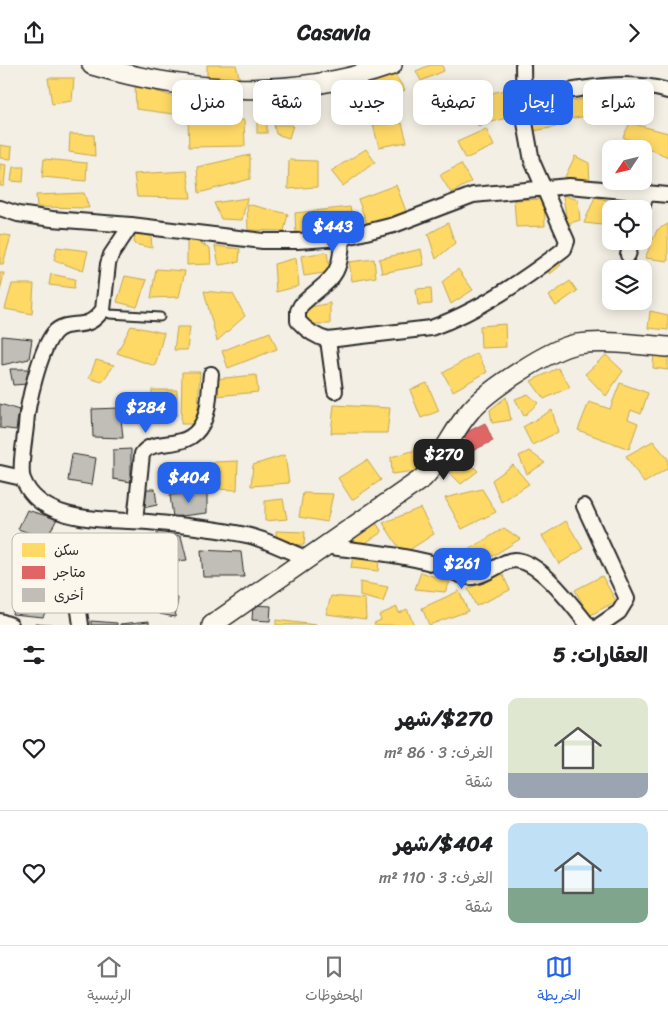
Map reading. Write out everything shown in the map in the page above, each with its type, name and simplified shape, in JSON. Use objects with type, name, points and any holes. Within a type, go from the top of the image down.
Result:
[{"type":"street","points":[[92,65],[189,86],[227,90],[313,84],[358,77],[392,65]]},
{"type":"street","points":[[523,65],[523,80]]},
{"type":"street","points":[[573,91],[609,85],[651,86],[668,91]]},
{"type":"street","points":[[342,238],[340,265],[334,277],[302,305],[298,311],[298,321],[318,337],[328,339],[432,328],[504,291],[564,249],[567,241],[532,161],[526,125]]},
{"type":"street","points":[[0,207],[18,214],[263,241],[342,238],[394,225],[473,195],[569,186],[668,195]]},
{"type":"street","points":[[644,200],[646,193]]},
{"type":"street","points":[[131,225],[110,255],[106,274],[103,310],[90,322],[63,327],[54,332],[48,343],[26,416],[22,478],[32,493],[42,503],[59,511],[95,521],[135,521],[248,535],[306,558]]},
{"type":"street","points":[[328,339],[335,391]]},
{"type":"street","points":[[212,625],[423,478],[434,468],[469,411],[481,399],[539,361],[576,344],[668,347]]},
{"type":"street","points":[[135,521],[140,464],[144,451],[158,445],[188,440],[195,435],[205,417],[211,374]]},
{"type":"street","points":[[0,473],[22,478]]},
{"type":"street","points":[[584,506],[627,599],[619,612],[600,625]]},
{"type":"street","points":[[323,546],[396,555],[437,565],[468,577],[484,573],[508,561],[522,561],[541,573],[558,588],[588,625]]},
{"type":"street","points":[[0,621],[11,625]]},
{"type":"lane","points":[[103,310],[117,315],[160,317]]},
{"type":"building: سكن","points":[[207,65],[236,65],[240,80],[207,80]]},
{"type":"building: سكن","points":[[430,65],[442,65],[444,71],[420,80],[416,71]]},
{"type":"building: سكن","points":[[393,72],[398,80],[379,80]]},
{"type":"building: سكن","points":[[48,78],[74,78],[72,101],[52,104]]},
{"type":"building: سكن","points":[[135,85],[172,96],[172,114],[136,109]]},
{"type":"building: سكن","points":[[503,91],[503,119],[493,122],[493,93]]},
{"type":"building: سكن","points":[[583,99],[583,117],[573,118],[573,101]]},
{"type":"building: سكن","points":[[243,120],[245,146],[189,147],[188,125],[243,125]]},
{"type":"building: سكن","points":[[257,125],[267,125],[267,133],[257,133]]},
{"type":"building: سكن","points":[[274,125],[293,125],[289,138],[276,134]]},
{"type":"building: سكن","points":[[373,125],[403,125],[407,142],[379,147]]},
{"type":"building: سكن","points":[[527,125],[556,125],[556,127],[528,132]]},
{"type":"building: سكن","points":[[629,125],[638,125],[668,133],[668,157],[652,150],[652,140],[630,140],[623,137]]},
{"type":"building: سكن","points":[[486,129],[494,146],[465,159],[457,142]]},
{"type":"building: سكن","points":[[70,134],[94,135],[95,156],[69,152]]},
{"type":"building: سكن","points":[[0,145],[12,147],[11,159],[0,158]]},
{"type":"building: سكن","points":[[366,149],[375,162],[343,186],[331,171]]},
{"type":"building: سكن","points":[[250,155],[250,179],[199,193],[197,167]]},
{"type":"building: سكن","points":[[575,156],[589,163],[590,185],[564,179]]},
{"type":"building: سكن","points":[[44,159],[87,163],[86,181],[42,177]]},
{"type":"building: سكن","points":[[289,160],[317,161],[317,187],[288,189]]},
{"type":"building: سكن","points":[[0,164],[6,165],[4,186],[0,186]]},
{"type":"building: سكن","points":[[461,164],[471,182],[451,193],[440,175]]},
{"type":"building: سكن","points":[[13,167],[24,167],[23,182],[11,181]]},
{"type":"building: سكن","points":[[187,171],[191,198],[137,197],[134,174]]},
{"type":"building: سكن","points":[[396,185],[406,211],[368,227],[358,199]]},
{"type":"building: سكن","points":[[84,193],[89,208],[37,207],[36,195]]},
{"type":"building: سكن","points":[[563,195],[578,200],[580,220],[567,224]]},
{"type":"building: سكن","points":[[595,197],[606,200],[602,200],[602,225],[584,223]]},
{"type":"building: سكن","points":[[247,198],[242,220],[221,219],[214,203]]},
{"type":"building: سكن","points":[[544,199],[545,226],[516,227],[514,200]]},
{"type":"building: سكن","points":[[247,204],[288,214],[284,231],[248,230]]},
{"type":"building: سكن","points":[[350,207],[355,228],[296,234],[295,213]]},
{"type":"building: سكن","points":[[448,223],[455,243],[436,259],[428,234]]},
{"type":"building: سكن","points":[[668,224],[668,261],[645,258],[648,250],[652,250],[652,242],[657,230]]},
{"type":"building: سكن","points":[[135,233],[151,235],[152,248],[134,244]]},
{"type":"building: سكن","points":[[0,234],[11,236],[3,264],[0,264]]},
{"type":"building: سكن","points":[[187,237],[210,248],[211,264],[187,265]]},
{"type":"building: سكن","points":[[215,246],[240,249],[239,262],[219,265]]},
{"type":"building: سكن","points":[[57,247],[88,251],[83,271],[54,260]]},
{"type":"building: سكن","points":[[421,249],[424,265],[382,273],[379,259]]},
{"type":"building: سكن","points":[[327,252],[330,272],[304,276],[301,256]]},
{"type":"building: سكن","points":[[296,258],[299,286],[276,292],[274,264]]},
{"type":"building: سكن","points":[[556,258],[561,265],[550,274],[544,267]]},
{"type":"building: سكن","points":[[374,259],[376,277],[352,281],[349,262]]},
{"type":"building: سكن","points":[[156,269],[185,271],[179,297],[151,298]]},
{"type":"building: سكن","points":[[458,269],[473,290],[451,304],[442,282]]},
{"type":"building: سكن","points":[[0,273],[4,273],[0,291]]},
{"type":"building: سكن","points":[[51,274],[75,279],[74,288],[49,285]]},
{"type":"building: سكن","points":[[125,276],[147,280],[137,307],[117,302]]},
{"type":"building: سكن","points":[[570,281],[577,291],[556,306],[549,296]]},
{"type":"building: سكن","points":[[12,284],[34,284],[32,314],[5,309]]},
{"type":"building: سكن","points":[[431,288],[432,304],[418,305],[416,289]]},
{"type":"building: سكن","points":[[204,291],[233,294],[245,316],[217,341]]},
{"type":"building: سكن","points":[[330,303],[330,324],[306,324],[306,308]]},
{"type":"building: سكن","points":[[650,311],[668,315],[668,330],[648,328]]},
{"type":"building: سكن","points":[[505,324],[506,347],[481,348],[480,326]]},
{"type":"building: سكن","points":[[131,326],[164,333],[155,366],[117,353]]},
{"type":"building: سكن","points":[[177,327],[190,327],[187,350],[174,350]]},
{"type":"building: سكن","points":[[270,332],[277,349],[228,368],[222,351]]},
{"type":"building: سكن","points":[[654,351],[668,353],[668,370],[653,368]]},
{"type":"building: سكن","points":[[477,353],[487,372],[453,391],[443,373]]},
{"type":"building: سكن","points":[[606,355],[623,371],[606,396],[585,374]]},
{"type":"building: سكن","points":[[96,360],[114,365],[102,382],[89,378]]},
{"type":"building: سكن","points":[[558,368],[570,387],[544,399],[531,381]]},
{"type":"building: سكن","points":[[182,372],[200,372],[197,424],[181,424]]},
{"type":"building: سكن","points":[[256,375],[258,392],[216,396],[214,379]]},
{"type":"building: سكن","points":[[427,383],[439,411],[421,418],[410,390]]},
{"type":"building: سكن","points":[[620,383],[648,393],[641,414],[631,410],[628,419],[638,423],[629,449],[578,430],[589,402],[610,409]]},
{"type":"building: سكن","points":[[152,390],[177,390],[177,415],[152,415]]},
{"type":"building: سكن","points":[[528,394],[538,403],[524,416],[515,399]]},
{"type":"building: سكن","points":[[506,397],[511,420],[492,423],[490,410]]},
{"type":"building: سكن","points":[[334,405],[390,408],[387,433],[331,433]]},
{"type":"building: سكن","points":[[552,410],[558,432],[532,445],[523,427]]},
{"type":"building: سكن","points":[[653,441],[668,459],[668,468],[644,483],[626,456]]},
{"type":"building: سكن","points":[[416,450],[416,471],[392,474],[391,457]]},
{"type":"building: سكن","points":[[529,451],[545,463],[527,474],[519,456]]},
{"type":"building: سكن","points":[[285,455],[289,483],[251,486],[253,465]]},
{"type":"building: سكن","points":[[461,455],[478,471],[461,484],[450,473]]},
{"type":"building: سكن","points":[[367,460],[381,480],[352,500],[338,478]]},
{"type":"building: سكن","points":[[238,461],[237,490],[216,489],[214,462]]},
{"type":"building: سكن","points":[[513,465],[529,484],[501,502],[492,480]]},
{"type":"building: سكن","points":[[482,489],[496,512],[462,529],[445,498]]},
{"type":"building: سكن","points":[[303,493],[333,494],[327,522],[299,517]]},
{"type":"building: سكن","points":[[283,499],[287,519],[265,521],[265,501]]},
{"type":"building: سكن","points":[[420,508],[434,534],[403,554],[383,523]]},
{"type":"building: سكن","points":[[373,518],[382,532],[359,547],[350,533]]},
{"type":"building: سكن","points":[[566,521],[583,549],[559,564],[542,536]]},
{"type":"building: سكن","points":[[504,528],[520,539],[467,572],[460,555]]},
{"type":"building: سكن","points":[[276,531],[305,532],[304,545],[276,544]]},
{"type":"building: سكن","points":[[353,556],[379,559],[378,571],[351,568]]},
{"type":"building: سكن","points":[[421,572],[450,582],[445,592],[415,589]]},
{"type":"building: سكن","points":[[502,573],[510,590],[476,606],[468,589]]},
{"type":"building: سكن","points":[[602,576],[616,601],[589,616],[575,590]]},
{"type":"building: سكن","points":[[360,582],[388,587],[383,602],[360,596]]},
{"type":"building: سكن","points":[[459,591],[468,611],[429,625],[422,608]]},
{"type":"building: سكن","points":[[331,596],[365,599],[366,619],[326,614]]},
{"type":"building: سكن","points":[[397,607],[399,613],[407,609],[414,625],[375,625],[374,623],[381,620],[379,615]]},
{"type":"building: سكن","points":[[276,620],[316,625],[276,625]]},
{"type":"building: متاجر","points":[[485,423],[493,441],[472,451],[463,434]]},
{"type":"building: أخرى","points":[[2,336],[32,339],[29,359],[2,365]]},
{"type":"building: أخرى","points":[[10,369],[28,369],[28,384],[13,385]]},
{"type":"building: أخرى","points":[[0,404],[19,410],[16,430],[0,428]]},
{"type":"building: أخرى","points":[[120,408],[123,438],[93,437],[92,409]]},
{"type":"building: أخرى","points":[[131,449],[131,482],[113,479],[113,450]]},
{"type":"building: أخرى","points":[[72,454],[96,458],[92,485],[68,481]]},
{"type":"building: أخرى","points":[[145,489],[155,489],[157,505],[143,508]]},
{"type":"building: أخرى","points":[[207,491],[207,513],[173,517],[170,495]]},
{"type":"building: أخرى","points":[[27,510],[57,519],[49,533],[29,533],[18,529]]},
{"type":"building: أخرى","points":[[178,536],[181,536],[187,560],[178,561]]},
{"type":"building: أخرى","points":[[201,550],[241,552],[244,577],[203,577]]},
{"type":"building: أخرى","points":[[253,605],[271,606],[270,621],[252,620]]},
{"type":"building: أخرى","points":[[12,613],[45,613],[43,617]]},
{"type":"building: أخرى","points":[[160,613],[176,613],[175,617]]},
{"type":"building: أخرى","points":[[91,621],[117,623],[117,625],[91,625]]},
{"type":"building: أخرى","points":[[149,621],[149,625],[120,625],[120,624]]},
{"type":"building: أخرى","points":[[35,623],[61,625],[35,625]]}]
